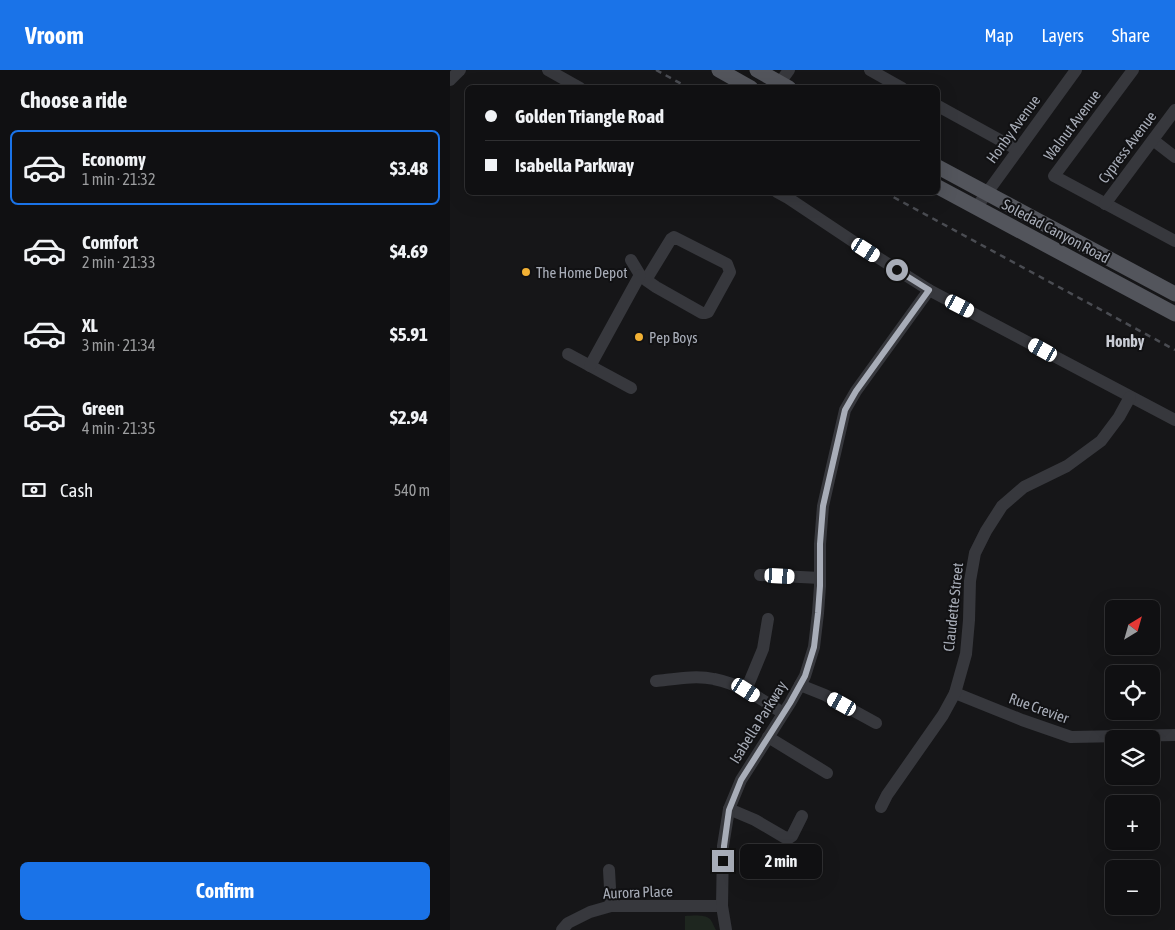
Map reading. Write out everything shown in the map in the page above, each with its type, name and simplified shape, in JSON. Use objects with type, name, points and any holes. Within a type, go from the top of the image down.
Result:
[{"type":"main road","points":[[719,70],[746,85]]},
{"type":"main road","points":[[757,70],[780,85]]},
{"type":"main road","name":"Soledad Canyon Road","points":[[940,168],[1175,294]]},
{"type":"main road","name":"Soledad Canyon Road","points":[[940,188],[1175,314]]},
{"type":"street","points":[[450,80],[460,70]]},
{"type":"street","points":[[548,70],[575,85]]},
{"type":"street","points":[[782,85],[789,70]]},
{"type":"street","points":[[870,70],[897,85]]},
{"type":"street","name":"Honby Avenue","points":[[976,208],[1076,70]]},
{"type":"street","name":"Walnut Avenue","points":[[1105,204],[1054,176],[1133,70]]},
{"type":"street","points":[[940,107],[1018,150]]},
{"type":"street","name":"Cypress Avenue","points":[[1105,204],[1175,110]]},
{"type":"street","points":[[1153,140],[1175,157]]},
{"type":"street","points":[[782,195],[929,290],[1175,420]]},
{"type":"street","points":[[1105,204],[1175,241]]},
{"type":"street","points":[[590,366],[643,278],[670,239],[674,237],[727,264],[730,272],[708,312],[702,313],[656,288],[643,278],[631,260]]},
{"type":"street","name":"Isabella Parkway","points":[[726,930],[722,906],[724,846],[729,810],[741,780],[800,686],[814,647],[818,613],[823,506],[845,410],[856,391],[929,290]]},
{"type":"street","points":[[568,354],[631,388]]},
{"type":"street","name":"Claudette Street","points":[[881,807],[887,794],[943,715],[955,693],[966,654],[970,620],[970,581],[975,553],[986,531],[1002,506],[1024,487],[1067,466],[1101,441],[1119,417],[1130,397]]},
{"type":"street","points":[[760,575],[820,578]]},
{"type":"street","points":[[746,690],[763,649],[768,619]]},
{"type":"street","points":[[656,681],[695,677],[714,678],[746,690],[783,714]]},
{"type":"street","points":[[800,686],[825,695],[876,722]]},
{"type":"street","name":"Rue Crevier","points":[[955,693],[1071,737],[1175,735]]},
{"type":"street","points":[[768,737],[827,773]]},
{"type":"street","points":[[729,810],[755,820],[789,838],[792,836],[802,816]]},
{"type":"street","points":[[609,870],[611,906]]},
{"type":"street","name":"Aurora Place","points":[[562,930],[568,923],[590,912],[611,906],[722,906]]},
{"type":"shaded area","points":[[685,916],[705,916],[711,920],[716,930],[685,930]]},
{"type":"railway","points":[[656,70],[684,85]]},
{"type":"railway","points":[[890,195],[1175,350]]},
{"type":"place","name":"The Home Depot","points":[[526,272]]},
{"type":"place","name":"Pep Boys","points":[[639,337]]},
{"type":"district","name":"Honby","points":[[1125,341]]},
{"type":"route","points":[[723,861],[729,810],[741,780],[805,676],[814,647],[820,586],[820,544],[823,506],[845,410],[856,391],[929,290],[897,270]]}]
